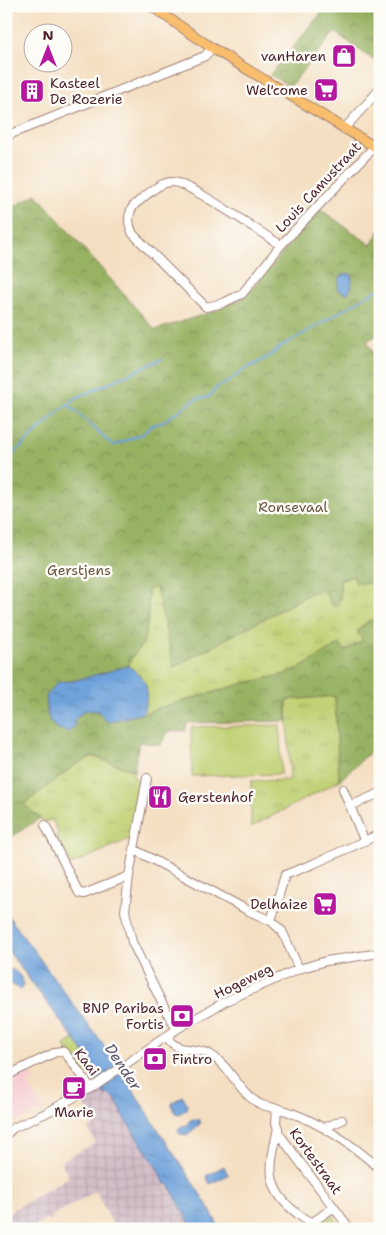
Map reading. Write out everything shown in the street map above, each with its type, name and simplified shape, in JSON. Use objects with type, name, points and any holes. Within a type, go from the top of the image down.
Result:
[{"type":"main road","points":[[151,6],[212,48],[377,148]]},
{"type":"street","points":[[6,136],[204,56],[212,48]]},
{"type":"street","points":[[344,129],[380,89]]},
{"type":"street","name":"Louis Camustraat","points":[[281,245],[200,194],[172,182],[163,184],[134,204],[128,219],[129,227],[133,234],[206,307],[223,303],[242,294],[281,245],[377,148]]},
{"type":"street","points":[[147,778],[133,849],[125,911],[132,942],[166,1011],[178,1029]]},
{"type":"street","points":[[343,789],[364,840]]},
{"type":"street","points":[[350,806],[380,793]]},
{"type":"street","points":[[45,825],[79,893],[84,894],[129,876]]},
{"type":"street","points":[[271,921],[285,875],[380,834]]},
{"type":"street","points":[[133,849],[271,921],[282,931],[299,969]]},
{"type":"street","name":"Hogeweg","points":[[6,1135],[13,1128],[46,1113],[94,1087],[178,1029],[228,1000],[299,969],[326,961],[380,953]]},
{"type":"street","points":[[166,1037],[180,1047],[210,1053],[251,1097],[260,1104],[289,1111],[324,1128],[352,1146],[380,1169]]},
{"type":"street","name":"Kaai","points":[[6,1076],[56,1052],[62,1052],[66,1054],[94,1087]]},
{"type":"street","name":"Kortestraat","points":[[277,1108],[276,1122],[279,1134],[350,1229]]},
{"type":"street","points":[[324,1128],[342,1120]]},
{"type":"street","name":"Kortestraat","points":[[278,1128],[270,1164],[274,1184],[280,1196],[288,1206],[308,1221],[313,1222],[334,1207]]},
{"type":"shaded area","points":[[30,1071],[35,1080],[28,1084],[43,1110],[8,1125],[6,1120],[6,1082]]},
{"type":"shaded area","points":[[101,1088],[105,1094],[108,1094],[117,1102],[193,1229],[115,1229],[96,1191],[52,1216],[53,1219],[48,1221],[46,1219],[30,1229],[11,1229],[6,1220],[6,1214],[69,1177],[61,1161],[96,1143],[88,1129],[95,1125],[81,1099]]},
{"type":"green space","points":[[327,6],[380,6],[380,65],[335,32],[290,86],[270,75]]},
{"type":"green space","points":[[36,194],[155,330],[215,311],[245,297],[320,209],[371,245],[380,230],[380,333],[367,341],[373,352],[380,357],[380,584],[356,583],[353,576],[340,581],[340,599],[337,605],[331,604],[325,590],[317,590],[174,667],[156,587],[148,590],[148,617],[145,636],[128,666],[73,681],[58,682],[75,719],[85,710],[98,711],[107,722],[241,684],[282,675],[300,668],[340,644],[345,651],[363,640],[357,632],[369,620],[380,619],[380,743],[339,781],[335,696],[287,700],[287,721],[187,723],[186,731],[169,731],[160,745],[139,742],[134,771],[93,756],[75,765],[24,804],[40,818],[6,841],[6,211]]},
{"type":"green space","points":[[353,576],[356,583],[380,584],[380,619],[369,620],[357,631],[363,640],[345,651],[340,644],[300,668],[282,675],[241,684],[143,713],[146,698],[145,686],[140,676],[128,666],[145,636],[148,617],[148,590],[156,587],[175,666],[317,590],[325,590],[331,604],[340,599],[340,581]]},
{"type":"green space","points":[[335,696],[339,781],[251,827],[251,781],[290,780],[287,700]]},
{"type":"green space","points":[[280,725],[281,774],[192,776],[191,727]]},
{"type":"green space","points":[[92,756],[134,771],[133,777],[141,783],[131,838],[71,865],[56,837],[58,832],[52,820],[44,822],[24,804],[75,765]]},
{"type":"green space","points":[[75,1039],[85,1055],[90,1068],[91,1072],[85,1076],[64,1045]]},
{"type":"green space","points":[[331,1213],[342,1229],[313,1229]]},
{"type":"water","points":[[348,273],[351,274],[352,282],[347,294],[338,290],[341,276]]},
{"type":"water","points":[[128,666],[140,676],[146,686],[147,698],[143,713],[107,722],[98,711],[85,710],[75,719],[74,727],[67,732],[51,723],[46,696],[58,682],[73,681]]},
{"type":"water","points":[[6,913],[124,1073],[139,1100],[208,1206],[220,1229],[193,1229],[168,1184],[165,1184],[156,1166],[121,1113],[115,1099],[108,1094],[105,1095],[92,1076],[88,1059],[6,948]]},
{"type":"water","points":[[11,969],[21,979],[23,987],[20,990],[7,981],[6,973]]},
{"type":"water","points":[[183,1096],[187,1109],[179,1114],[175,1113],[171,1103]]},
{"type":"water","points":[[193,1119],[199,1120],[200,1124],[187,1135],[178,1132],[181,1126],[188,1125],[189,1121]]},
{"type":"water","points":[[224,1166],[228,1175],[210,1184],[206,1176]]},
{"type":"waterway","points":[[67,404],[112,445],[115,445],[144,433],[152,425],[161,423],[196,399],[209,397],[218,386],[227,383],[242,371],[270,356],[279,348],[380,288]]},
{"type":"waterway","points":[[61,410],[76,398],[162,359]]},
{"type":"waterway","points":[[6,461],[58,412]]},
{"type":"place","name":"vanHaren","points":[[344,56]]},
{"type":"place","name":"Wel'come","points":[[326,90]]},
{"type":"place","name":"Kasteel De Rozerie","points":[[32,91]]},
{"type":"place","name":"Gerstenhof","points":[[160,797]]},
{"type":"place","name":"Delhaize","points":[[325,904]]},
{"type":"place","name":"BNP Paribas Fortis","points":[[182,1016]]},
{"type":"place","name":"Fintro","points":[[155,1059]]},
{"type":"place","name":"Marie","points":[[74,1088]]},
{"type":"park label","name":"Ronsevaal","points":[[293,507]]},
{"type":"park label","name":"Gerstjens","points":[[79,570]]},
{"type":"water label","name":"Dender","points":[[123,1067]]}]
